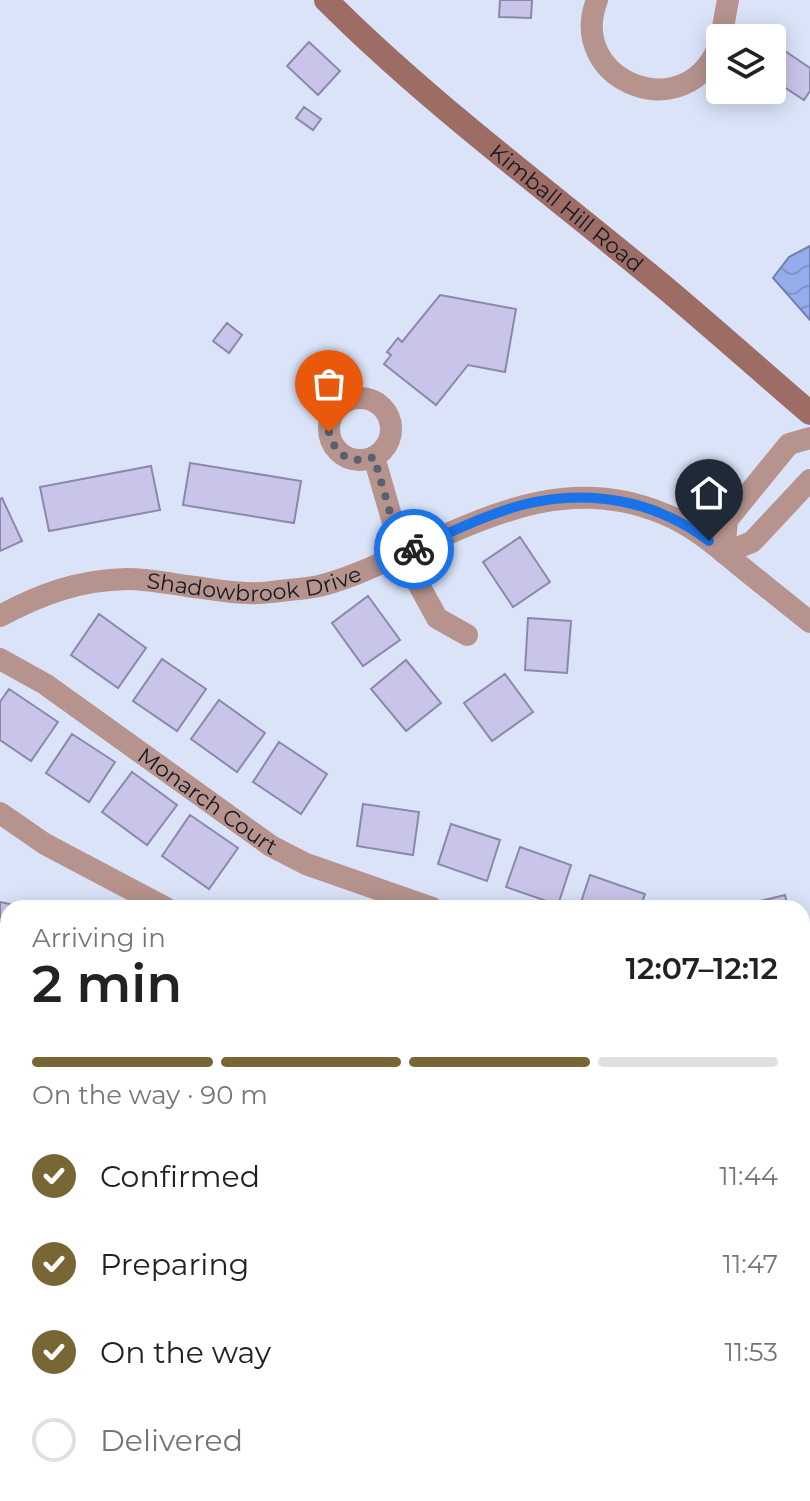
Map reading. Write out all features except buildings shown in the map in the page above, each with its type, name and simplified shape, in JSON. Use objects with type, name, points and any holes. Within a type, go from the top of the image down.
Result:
[{"type":"street","name":"Kimball Hill Road","points":[[326,0],[411,78],[664,287],[810,413]]},
{"type":"street","points":[[597,0],[592,25],[595,46],[605,65],[621,80],[641,89],[663,90],[684,85],[706,68]]},
{"type":"street","points":[[724,24],[728,0]]},
{"type":"street","points":[[810,438],[789,444],[727,520],[724,553],[752,542],[810,480]]},
{"type":"street","points":[[374,457],[402,554],[437,618],[467,635]]},
{"type":"street","name":"Shadowbrook Drive","points":[[0,616],[51,592],[75,585],[128,579],[266,593],[320,586],[372,568],[469,524],[520,506],[546,500],[600,497],[629,502],[664,514],[693,529],[810,622]]},
{"type":"street","name":"Monarch Court","points":[[0,659],[45,684],[271,846],[306,864],[409,900]]},
{"type":"street","points":[[0,813],[45,844],[151,900]]},
{"type":"water","points":[[810,246],[810,320],[773,278],[789,257]]},
{"type":"way so far","points":[[329,432],[331,442],[345,457],[355,460],[374,457],[402,554],[414,549]]},
{"type":"route","points":[[414,549],[469,524],[520,506],[572,497],[600,497],[629,502],[664,514],[709,541]]}]
